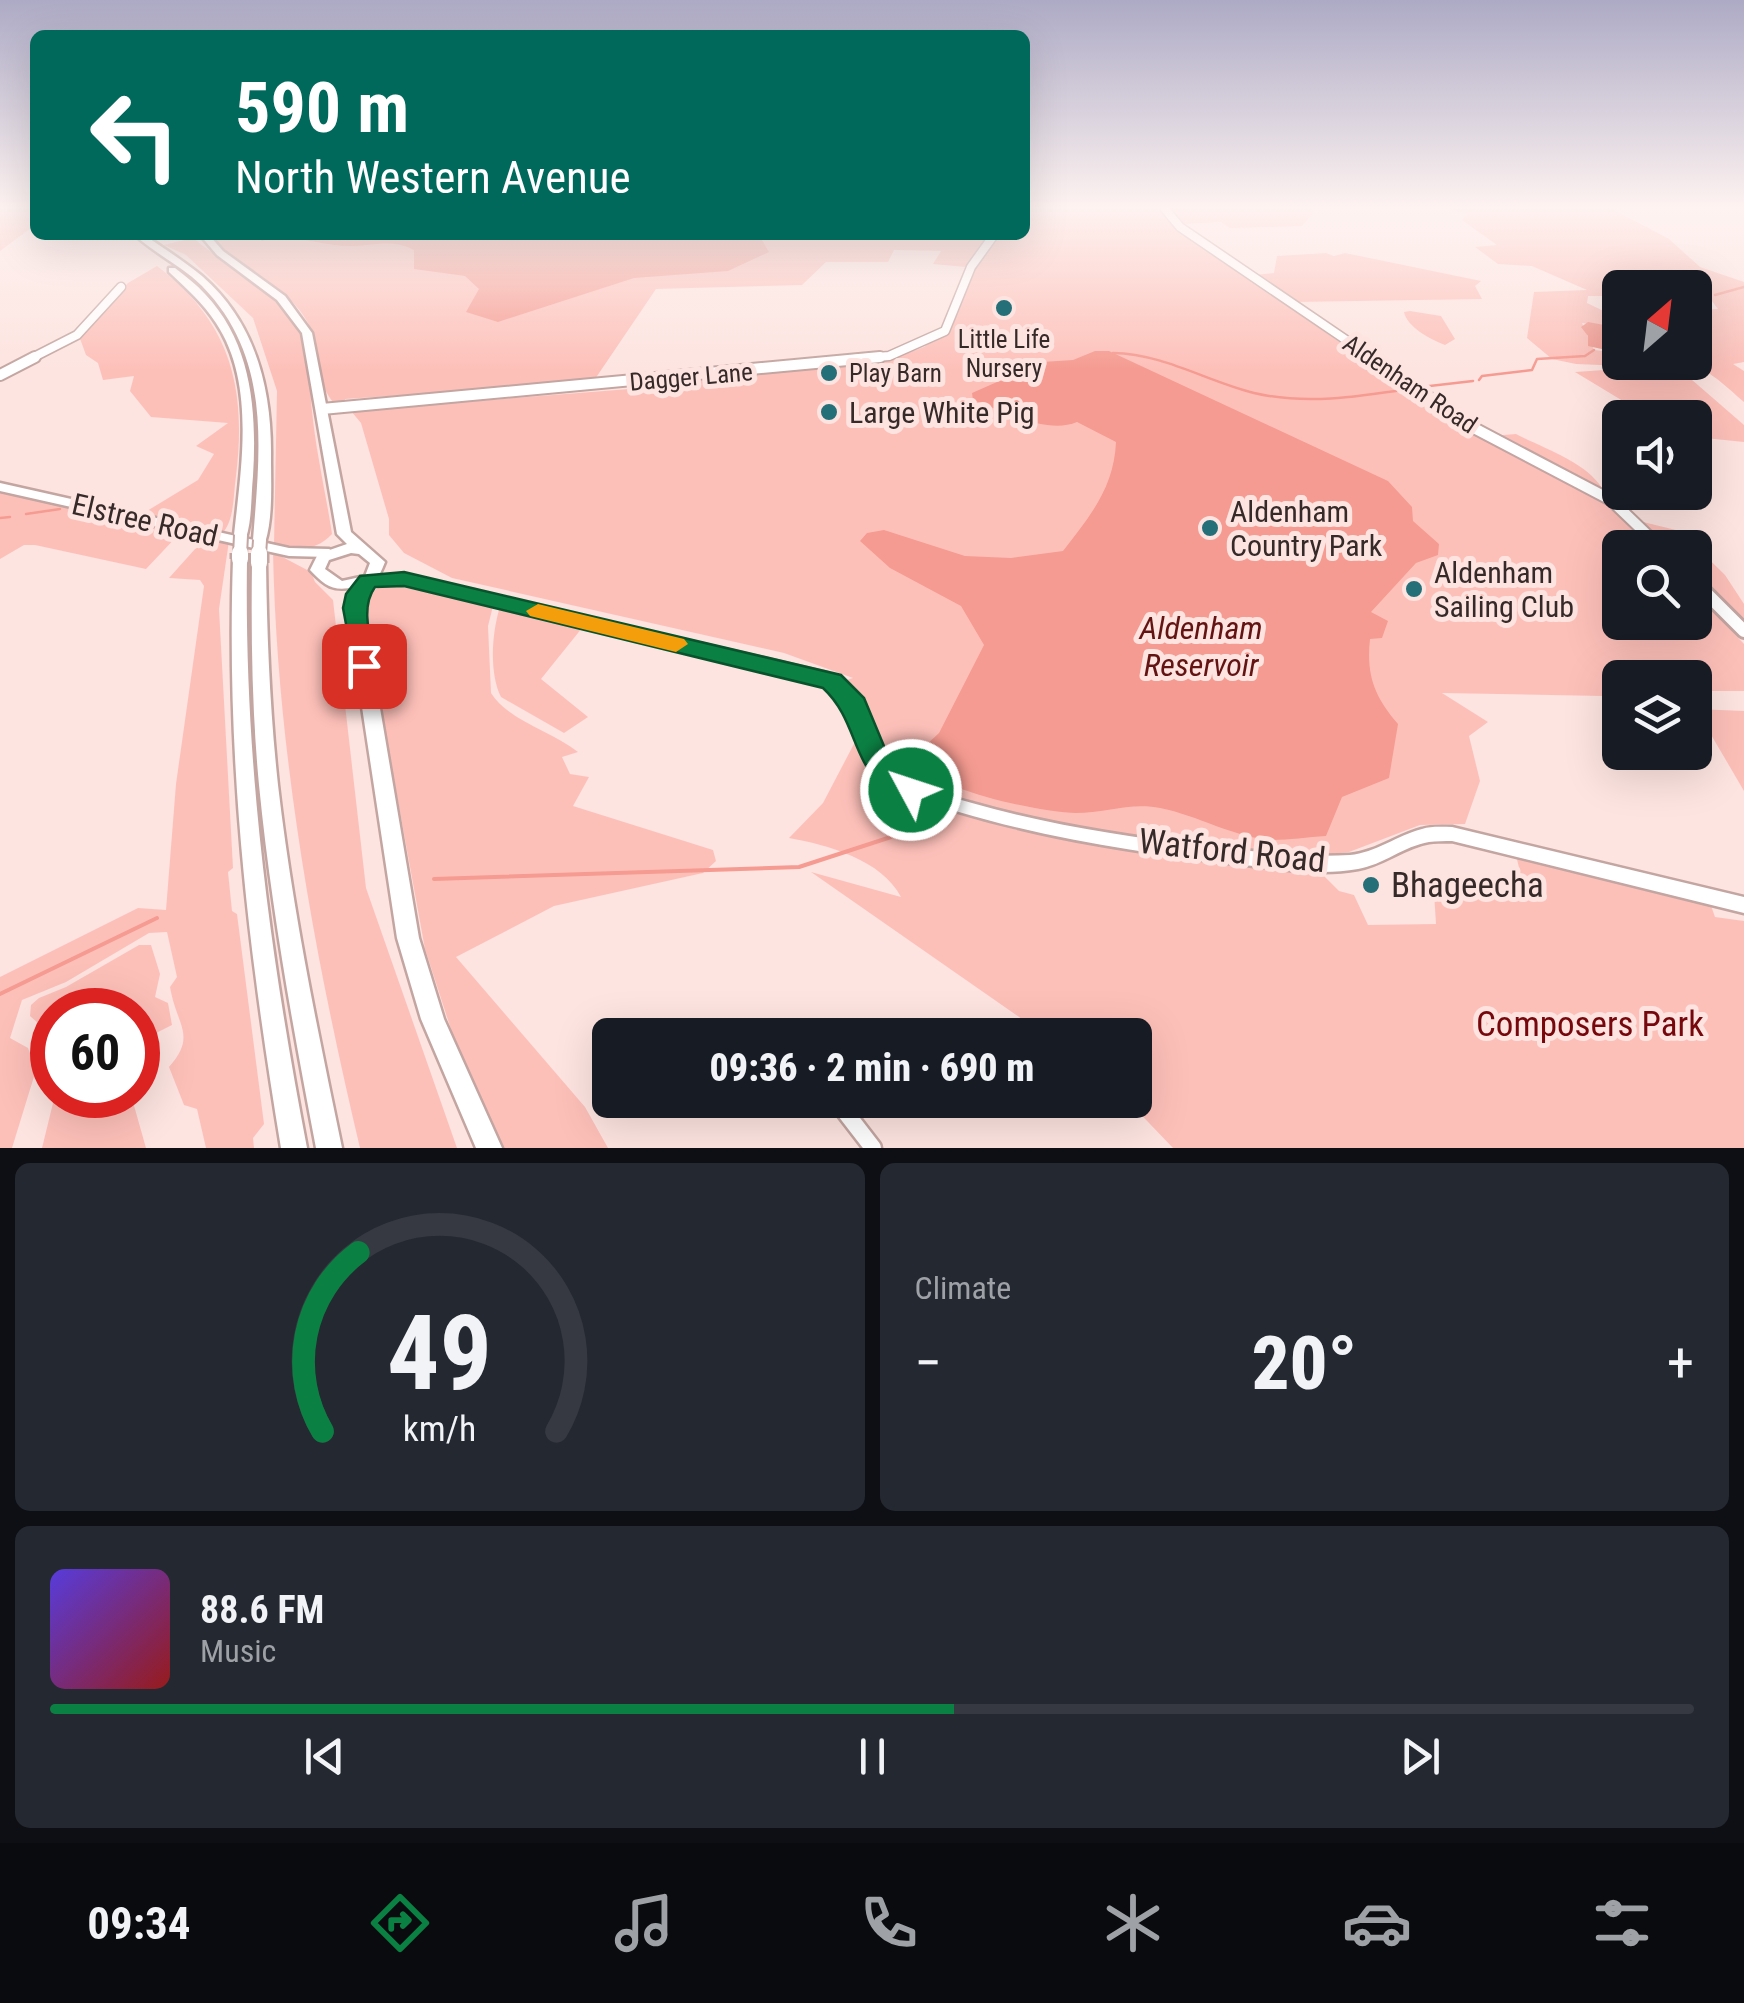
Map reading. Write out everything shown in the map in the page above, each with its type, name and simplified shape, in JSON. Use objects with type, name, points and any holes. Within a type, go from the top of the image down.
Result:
[{"type":"highway","points":[[159,263],[203,298],[223,324],[238,354],[250,418],[241,535],[250,561],[272,810],[296,978],[329,1148]]},
{"type":"highway","points":[[175,263],[216,294],[252,351],[266,414],[260,540],[250,561],[238,686],[247,818],[268,990],[294,1148]]},
{"type":"highway","points":[[234,263],[264,283],[298,316],[308,333],[344,534],[378,562],[377,572],[367,581],[354,608]]},
{"type":"highway","points":[[344,534],[321,559],[317,570],[340,586],[354,608],[416,973],[445,1051],[489,1148]]},
{"type":"highway","points":[[331,552],[363,550]]},
{"type":"highway","points":[[340,586],[367,581]]},
{"type":"main road","name":"Elstree Road","points":[[0,487],[289,552],[331,552]]},
{"type":"main road","name":"Elstree Road","points":[[289,552],[317,570]]},
{"type":"main road","points":[[378,562],[404,579]]},
{"type":"main road","points":[[367,581],[404,579]]},
{"type":"main road","name":"Watford Road","points":[[404,579],[822,677],[840,686],[850,698],[872,757],[894,782],[954,804],[1046,829],[1310,864],[1358,862],[1418,837],[1452,834],[1744,905]]},
{"type":"street","name":"Dagger Lane","points":[[322,409],[890,356],[945,331],[955,315],[973,263]]},
{"type":"street","name":"Aldenham Road","points":[[1232,263],[1474,428],[1611,500],[1642,530]]},
{"type":"street","points":[[0,376],[77,334],[121,287]]},
{"type":"street","points":[[1712,599],[1744,632]]},
{"type":"street","points":[[850,1118],[872,1148]]},
{"type":"green space","points":[[194,263],[228,263],[277,297],[301,331],[332,534],[312,547],[274,544],[277,391],[253,318]]},
{"type":"green space","points":[[240,263],[825,263],[802,285],[656,289],[593,382],[345,399],[343,404],[335,404],[324,387],[308,323],[275,287]]},
{"type":"green space","points":[[934,263],[969,263],[966,267]]},
{"type":"green space","name":"Aldenham Country Park","points":[[977,263],[1226,263],[1423,401],[1513,456],[1602,500],[1602,510],[1614,510],[1635,530],[1602,530],[1602,640],[1712,640],[1712,610],[1744,644],[1744,691],[1712,691],[1712,660],[1602,660],[1602,696],[1442,693],[1488,722],[1469,736],[1480,781],[1465,824],[1420,825],[1349,852],[1303,857],[1014,819],[902,782],[881,765],[853,697],[840,682],[853,678],[784,653],[452,578],[404,553],[389,535],[389,519],[361,423],[351,411],[693,384],[692,378],[897,357],[924,347],[950,328]]},
{"type":"green space","points":[[1276,263],[1391,263],[1481,281],[1475,286],[1482,299],[1294,302],[1254,275],[1274,273]]},
{"type":"green space","points":[[1496,263],[1695,263],[1709,270],[1602,270],[1602,296],[1588,296],[1587,303],[1602,310],[1602,326],[1582,323],[1594,350],[1602,351],[1602,365],[1552,359],[1527,338],[1534,292],[1587,290],[1532,266]]},
{"type":"green space","points":[[157,266],[202,310],[228,358],[235,385],[239,444],[231,514],[222,534],[142,514],[198,480],[214,454],[196,446],[228,423],[151,417],[130,391],[134,376],[103,380],[98,363],[86,355],[79,336],[128,283]]},
{"type":"green space","points":[[1712,271],[1744,282],[1744,362],[1733,364],[1744,371],[1744,402],[1712,376],[1712,309],[1718,309],[1712,301]]},
{"type":"green space","points":[[1404,312],[1441,316],[1455,339],[1445,345],[1426,336],[1406,317]]},
{"type":"green space","points":[[1602,370],[1602,380],[1692,380],[1744,425],[1744,442],[1712,439],[1712,400],[1621,400],[1575,372]]},
{"type":"green space","points":[[1516,434],[1551,450],[1586,471],[1602,488],[1492,436]]},
{"type":"green space","points":[[0,489],[198,534],[180,533],[146,569],[35,545],[24,545],[0,559]]},
{"type":"green space","points":[[1643,522],[1676,530],[1651,530]]},
{"type":"green space","points":[[215,538],[229,541],[219,609],[233,868],[228,872],[264,1124],[253,1138],[254,1148],[206,1148],[197,1109],[184,1105],[169,1067],[182,1047],[183,1030],[170,987],[177,977],[167,932],[149,933],[66,982],[51,988],[30,988],[30,997],[22,1000],[10,1038],[28,1048],[30,1090],[12,1148],[0,1148],[0,977],[138,908],[166,910],[176,784],[204,586],[200,580],[169,578],[195,549]]},
{"type":"green space","points":[[273,552],[311,572],[315,582],[333,600],[366,888],[457,1148],[360,1148],[313,927],[290,777]]},
{"type":"green space","points":[[1712,562],[1744,604],[1744,625],[1712,592]]},
{"type":"green space","points":[[387,584],[493,606],[488,626],[491,693],[508,711],[578,752],[562,757],[570,774],[589,777],[573,806],[713,850],[716,861],[703,873],[554,906],[456,957],[585,1107],[608,1148],[504,1148],[458,1051],[425,949],[367,631],[369,597]]},
{"type":"green space","points":[[499,610],[582,628],[541,679],[588,717],[564,733],[501,697],[493,654]]},
{"type":"green space","points":[[1712,710],[1744,711],[1744,791],[1712,736]]},
{"type":"green space","name":"Composers Park","points":[[856,740],[857,749],[878,782],[924,801],[1017,830],[1320,872],[1339,891],[1354,895],[1368,925],[1436,924],[1434,892],[1525,894],[1516,855],[1710,903],[1715,917],[1744,921],[1744,1148],[1173,1148],[1144,1118],[1152,1118],[1152,1018],[1021,1018],[811,872],[901,897],[881,873],[852,856],[789,838],[823,803]]},
{"type":"green space","points":[[139,945],[151,945],[160,974],[157,988],[66,987]]},
{"type":"green space","points":[[160,999],[168,1003],[172,1025],[160,1031]]},
{"type":"green space","points":[[49,1118],[138,1118],[146,1148],[42,1148]]},
{"type":"water","points":[[414,263],[746,263],[728,271],[634,278],[498,322],[466,312],[479,289],[465,276],[414,269]]},
{"type":"water","points":[[1588,322],[1602,325],[1602,349],[1588,346],[1588,336],[1581,327]]},
{"type":"water","name":"Aldenham Reservoir","points":[[1095,351],[1109,351],[1388,481],[1412,507],[1413,521],[1439,544],[1438,555],[1416,563],[1371,612],[1388,621],[1382,638],[1370,639],[1369,664],[1383,705],[1398,724],[1389,778],[1342,797],[1326,836],[1258,838],[1150,806],[1076,813],[1037,808],[963,789],[923,770],[911,759],[939,733],[984,645],[961,606],[890,568],[860,541],[867,533],[884,530],[965,556],[1011,558],[1063,551],[1105,487],[1116,442],[1077,422],[1052,426],[1025,420],[973,400],[972,393],[1042,362],[1073,360]]},
{"type":"waterway","points":[[1715,295],[1744,287]]},
{"type":"waterway","points":[[1479,380],[1482,376],[1532,370],[1537,359],[1585,356],[1594,350]]},
{"type":"waterway","points":[[1113,353],[1150,358],[1273,397],[1331,398],[1408,389]]},
{"type":"waterway","points":[[1421,387],[1473,381]]},
{"type":"waterway","points":[[26,514],[60,509]]},
{"type":"waterway","points":[[0,518],[10,517]]},
{"type":"waterway","points":[[434,879],[799,867],[891,837]]},
{"type":"waterway","points":[[0,994],[157,918]]},
{"type":"slow traffic","points":[[538,611],[676,644]]},
{"type":"place","name":"Little Life Nursery","points":[[1004,308]]},
{"type":"place","name":"Play Barn","points":[[829,373]]},
{"type":"place","name":"Large White Pig","points":[[829,412]]},
{"type":"place","name":"Aldenham Country Park","points":[[1210,528]]},
{"type":"place","name":"Aldenham Sailing Club","points":[[1414,589]]},
{"type":"place","name":"Bhageecha","points":[[1371,885]]},
{"type":"route","points":[[364,666],[354,608],[358,594],[368,580],[404,579],[822,677],[840,686],[850,698],[880,770],[911,790]]}]
